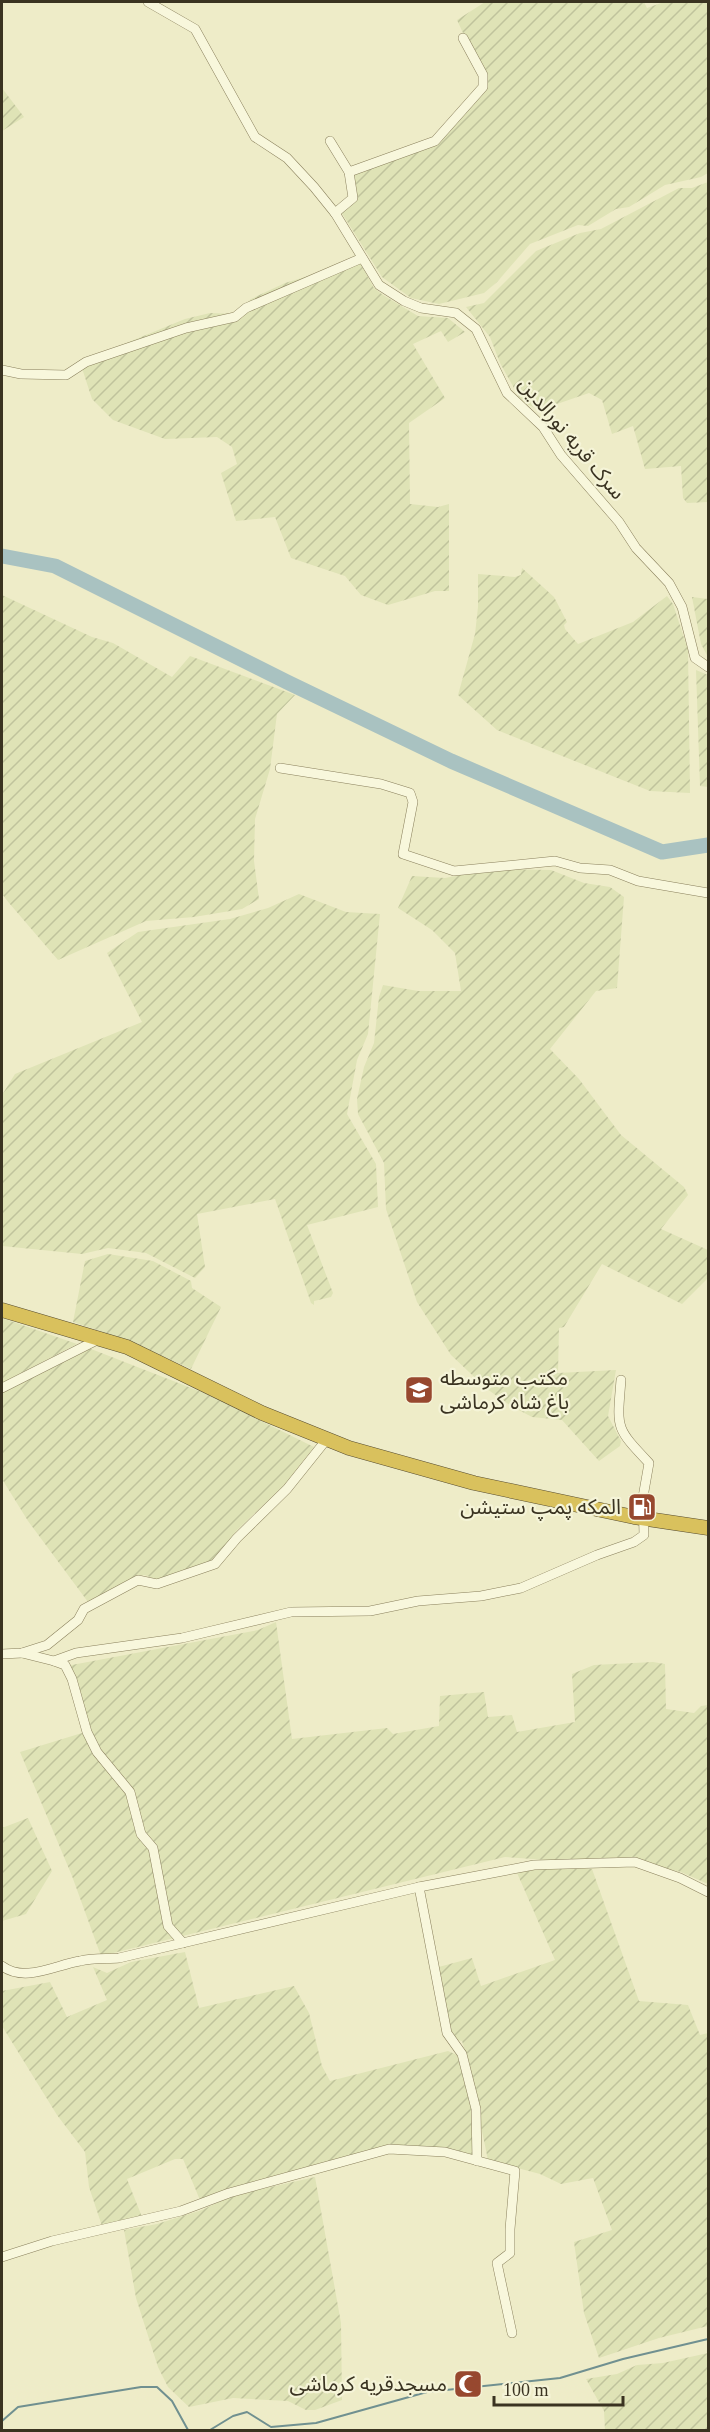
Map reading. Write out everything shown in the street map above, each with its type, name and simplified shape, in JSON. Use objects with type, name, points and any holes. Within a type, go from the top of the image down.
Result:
[{"type":"highway","points":[[2,1310],[127,1347],[262,1413],[327,1439],[474,1483],[645,1519],[708,1528]]},
{"type":"street","name":"سرک قریه نورالدین","points":[[148,2],[195,28],[255,137],[287,158],[335,213],[379,285],[404,301],[421,308],[456,313],[477,329],[507,393],[543,427],[561,455],[619,522],[636,548],[669,583],[682,607],[695,658],[708,666]]},
{"type":"street","points":[[350,172],[435,141],[483,87],[483,75],[463,38]]},
{"type":"street","points":[[330,141],[350,172],[353,198],[335,213]]},
{"type":"street","points":[[2,370],[21,374],[66,375],[87,362],[186,328],[234,317],[246,308],[362,258]]},
{"type":"street","points":[[280,768],[381,784],[410,793],[413,802],[403,854],[454,871],[555,861],[580,867],[610,870],[649,883],[708,893]]},
{"type":"street","points":[[2,1388],[99,1339]]},
{"type":"street","points":[[54,1661],[76,1653],[182,1638],[291,1612],[370,1611],[418,1601],[481,1596],[521,1588],[597,1554],[634,1542],[644,1534],[643,1497],[649,1463],[622,1435],[618,1418],[621,1380]]},
{"type":"street","points":[[2,1654],[22,1653],[47,1645],[78,1620],[84,1609],[138,1580],[157,1584],[216,1564],[237,1538],[287,1489],[327,1439]]},
{"type":"street","points":[[22,1653],[65,1665],[72,1680],[87,1732],[97,1752],[130,1792],[141,1834],[153,1848],[168,1926],[183,1943]]},
{"type":"street","points":[[2,1966],[11,1973],[27,1974],[81,1960],[119,1958],[419,1887],[534,1865],[635,1862],[680,1878],[708,1892]]},
{"type":"street","points":[[419,1887],[447,2033],[462,2054],[476,2109],[477,2161]]},
{"type":"street","points":[[2,2257],[52,2241],[181,2211],[229,2193],[389,2149],[445,2152],[515,2171],[510,2253],[496,2263],[512,2333]]},
{"type":"green space","points":[[485,2],[644,2],[647,8],[664,2],[708,2],[708,173],[701,177],[665,185],[629,207],[616,209],[588,226],[578,225],[530,244],[497,282],[484,293],[439,304],[411,298],[382,277],[338,207],[352,198],[349,170],[432,142],[485,81],[457,20]]},
{"type":"green space","points":[[2,88],[24,117],[2,131]]},
{"type":"green space","points":[[708,182],[708,502],[687,503],[683,498],[681,466],[645,469],[633,426],[612,434],[602,400],[589,393],[554,405],[535,408],[525,403],[519,397],[500,363],[490,337],[466,307],[484,303],[536,251],[580,233],[601,229],[679,188],[692,188]]},
{"type":"green space","points":[[359,261],[374,288],[383,295],[418,316],[448,318],[465,332],[448,342],[441,331],[413,344],[445,398],[409,423],[410,504],[438,507],[449,504],[449,591],[435,591],[388,605],[361,595],[345,576],[291,558],[275,517],[236,521],[221,473],[237,464],[232,447],[217,437],[165,439],[113,420],[92,399],[80,362],[185,319],[210,313],[235,314],[251,299],[285,283]]},
{"type":"green space","points":[[522,568],[554,597],[567,622],[564,625],[565,629],[578,644],[633,622],[667,596],[673,604],[688,650],[690,793],[650,791],[497,730],[458,695],[475,634],[478,574],[515,577],[521,575]]},
{"type":"green space","points":[[2,595],[92,637],[113,643],[172,677],[190,656],[295,695],[277,714],[270,769],[255,819],[254,861],[259,899],[242,909],[194,917],[146,921],[58,960],[9,903],[2,894]]},
{"type":"green space","points":[[692,597],[708,599],[708,657],[701,644]]},
{"type":"green space","points":[[696,670],[708,675],[708,787],[700,786]]},
{"type":"green space","points":[[491,869],[551,870],[584,883],[610,887],[624,897],[617,988],[596,991],[550,1049],[579,1079],[621,1135],[684,1187],[688,1195],[661,1229],[708,1250],[708,1278],[682,1304],[602,1264],[564,1327],[559,1328],[558,1373],[616,1370],[608,1416],[621,1441],[620,1446],[599,1461],[562,1420],[532,1417],[511,1406],[487,1389],[451,1355],[417,1302],[386,1209],[384,1163],[358,1114],[357,1099],[364,1067],[374,1043],[379,997],[383,985],[418,991],[461,991],[455,953],[432,930],[398,908],[412,876],[445,878]]},
{"type":"green space","points":[[299,894],[346,912],[380,914],[368,1034],[357,1060],[347,1114],[376,1164],[378,1207],[307,1225],[333,1293],[331,1297],[314,1301],[314,1305],[311,1303],[275,1199],[197,1214],[205,1267],[195,1278],[146,1253],[108,1248],[82,1254],[2,1246],[2,1095],[15,1074],[142,1022],[107,953],[138,932],[230,919],[268,908]]},
{"type":"green space","points":[[108,1254],[153,1261],[191,1281],[192,1288],[221,1307],[191,1369],[127,1340],[73,1322],[85,1261]]},
{"type":"green space","points":[[2,1318],[77,1344],[2,1383]]},
{"type":"green space","points":[[86,1347],[204,1393],[314,1447],[285,1484],[237,1530],[214,1560],[159,1581],[145,1575],[136,1576],[88,1602],[28,1521],[2,1479],[2,1390]]},
{"type":"green space","points":[[276,1622],[292,1739],[387,1728],[393,1734],[439,1726],[440,1696],[484,1692],[488,1717],[512,1715],[517,1732],[575,1722],[572,1674],[594,1665],[653,1662],[665,1664],[666,1709],[694,1713],[701,1706],[708,1705],[708,1884],[681,1872],[616,1857],[588,1863],[505,1857],[101,1956],[72,1876],[20,1752],[82,1733],[85,1726],[73,1689],[61,1667],[258,1630]]},
{"type":"green space","points":[[28,1818],[52,1871],[26,1914],[2,1921],[2,1828]]},
{"type":"green space","points":[[514,1866],[592,1869],[639,2001],[688,2005],[700,2035],[708,2033],[708,2326],[659,2338],[599,2358],[584,2313],[574,2242],[612,2230],[593,2178],[561,2184],[540,2174],[488,2160],[466,2054],[462,2041],[451,2038],[435,1968],[472,1958],[481,1986],[555,1960]]},
{"type":"green space","points":[[185,1952],[199,2008],[294,1986],[309,2013],[322,2066],[330,2081],[448,2051],[457,2055],[474,2111],[479,2159],[393,2152],[350,2155],[202,2205],[183,2159],[175,2159],[127,2179],[144,2222],[103,2229],[89,2187],[85,2152],[57,2115],[2,2026],[2,1991],[50,1982],[67,2017],[107,2000],[93,1967],[107,1973],[131,1962]]},
{"type":"green space","points":[[315,2177],[341,2323],[342,2400],[315,2410],[306,2410],[288,2401],[233,2398],[189,2407],[168,2387],[158,2367],[136,2298],[124,2230],[157,2224],[202,2210],[231,2196]]},
{"type":"green space","points":[[708,2353],[708,2430],[605,2430],[604,2411],[586,2379],[617,2374],[637,2365],[663,2363]]},
{"type":"waterway","points":[[2,556],[55,566],[451,761],[662,852],[708,845]]},
{"type":"waterway","points":[[210,2430],[233,2416],[247,2412],[271,2427],[316,2423],[427,2392],[560,2378],[623,2359],[708,2339]]},
{"type":"waterway","points":[[2,2421],[18,2407],[141,2387],[157,2387],[172,2401],[188,2430]]},
{"type":"place","name":"مکتب متوسطه باغ شاه کرماشی","points":[[419,1390]]},
{"type":"place","name":"المکه پمپ ستیشن","points":[[642,1507]]},
{"type":"place","name":"مسجدقریه کرماشی","points":[[468,2384]]}]
